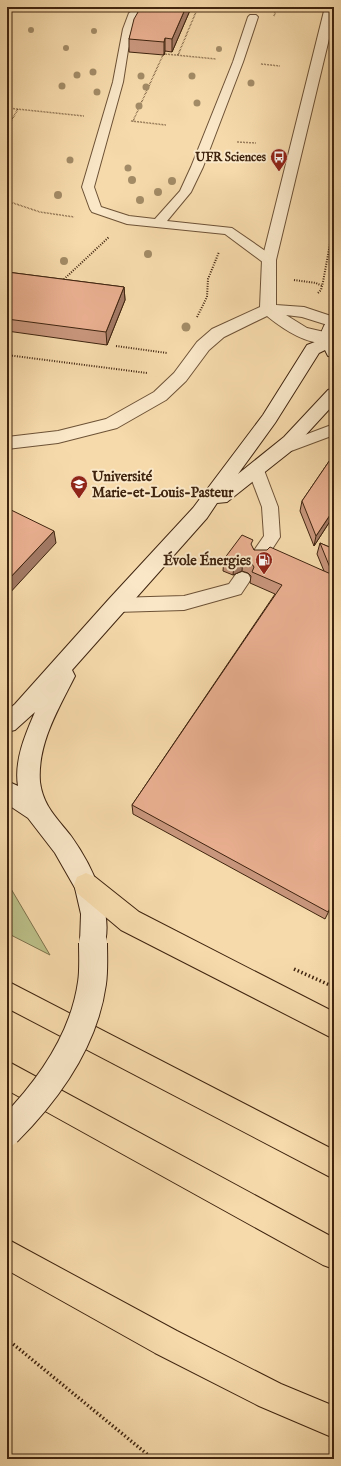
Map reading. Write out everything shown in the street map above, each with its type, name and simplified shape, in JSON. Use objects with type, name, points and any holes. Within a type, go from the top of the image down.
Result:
[{"type":"highway","points":[[86,885],[130,921],[334,1026]]},
{"type":"highway","points":[[7,994],[334,1165]]},
{"type":"highway","points":[[7,1075],[334,1254]]},
{"type":"highway","points":[[7,1254],[173,1345],[270,1395],[334,1422]]},
{"type":"street","points":[[268,309],[269,260],[331,7]]},
{"type":"street","points":[[268,309],[295,331],[330,344]]},
{"type":"street","points":[[7,444],[58,437],[112,424],[160,396],[180,377],[203,346],[218,333],[236,323],[268,309],[304,312],[334,322],[329,330],[330,344]]},
{"type":"street","points":[[7,723],[23,711],[116,605],[200,513],[269,419],[313,349],[330,344]]},
{"type":"street","points":[[200,513],[283,449],[302,431],[334,394]]},
{"type":"street","points":[[36,811],[29,781],[30,752],[43,719],[73,655]]},
{"type":"street","points":[[7,791],[36,811],[64,845],[86,885],[93,914],[92,983],[82,1023],[58,1072],[24,1115],[7,1132]]},
{"type":"lane","points":[[134,13],[128,30],[118,82],[88,187],[96,209],[127,220],[228,231],[269,260]]},
{"type":"lane","points":[[158,223],[185,192],[194,173],[238,62],[254,17]]},
{"type":"lane","points":[[283,449],[334,430]]},
{"type":"lane","points":[[256,470],[270,507],[272,537],[260,555]]},
{"type":"lane","points":[[116,605],[184,603],[235,589],[242,579]]},
{"type":"path","points":[[178,54],[198,7]]},
{"type":"path","points":[[133,121],[164,54],[178,54],[219,59]]},
{"type":"path","points":[[7,108],[68,115]]},
{"type":"path","points":[[7,128],[18,109]]},
{"type":"path","points":[[107,118],[166,125]]},
{"type":"path","points":[[237,142],[256,143]]},
{"type":"path","points":[[7,201],[24,208],[62,216],[76,217]]},
{"type":"path","points":[[58,285],[127,220]]},
{"type":"path","points":[[315,295],[321,290],[334,224]]},
{"type":"path","points":[[194,322],[207,297],[208,279],[228,231]]},
{"type":"path","points":[[305,282],[322,286]]},
{"type":"path","points":[[116,346],[173,354]]},
{"type":"path","points":[[7,355],[180,377]]},
{"type":"path","points":[[291,968],[334,987]]},
{"type":"path","points":[[7,1340],[153,1459]]},
{"type":"green space","points":[[7,882],[50,955],[7,933]]},
{"type":"building","points":[[141,7],[186,7],[172,39],[165,38],[164,42],[129,39],[134,19]]},
{"type":"building","points":[[7,272],[124,287],[106,332],[7,319]]},
{"type":"building","points":[[334,454],[334,509],[316,536],[302,501]]},
{"type":"building","points":[[7,508],[54,531],[7,581]]},
{"type":"building","points":[[242,535],[253,540],[251,544],[254,550],[267,550],[270,547],[333,575],[320,543],[334,549],[334,901],[328,912],[132,805],[282,585],[252,572],[254,567],[250,561],[243,559],[234,564],[224,559]]},
{"type":"place","name":"UFR Sciences","points":[[279,172]]},
{"type":"place","name":"Université Marie-et-Louis-Pasteur","points":[[79,499]]},
{"type":"place","name":"Évole Énergies","points":[[264,575]]}]
